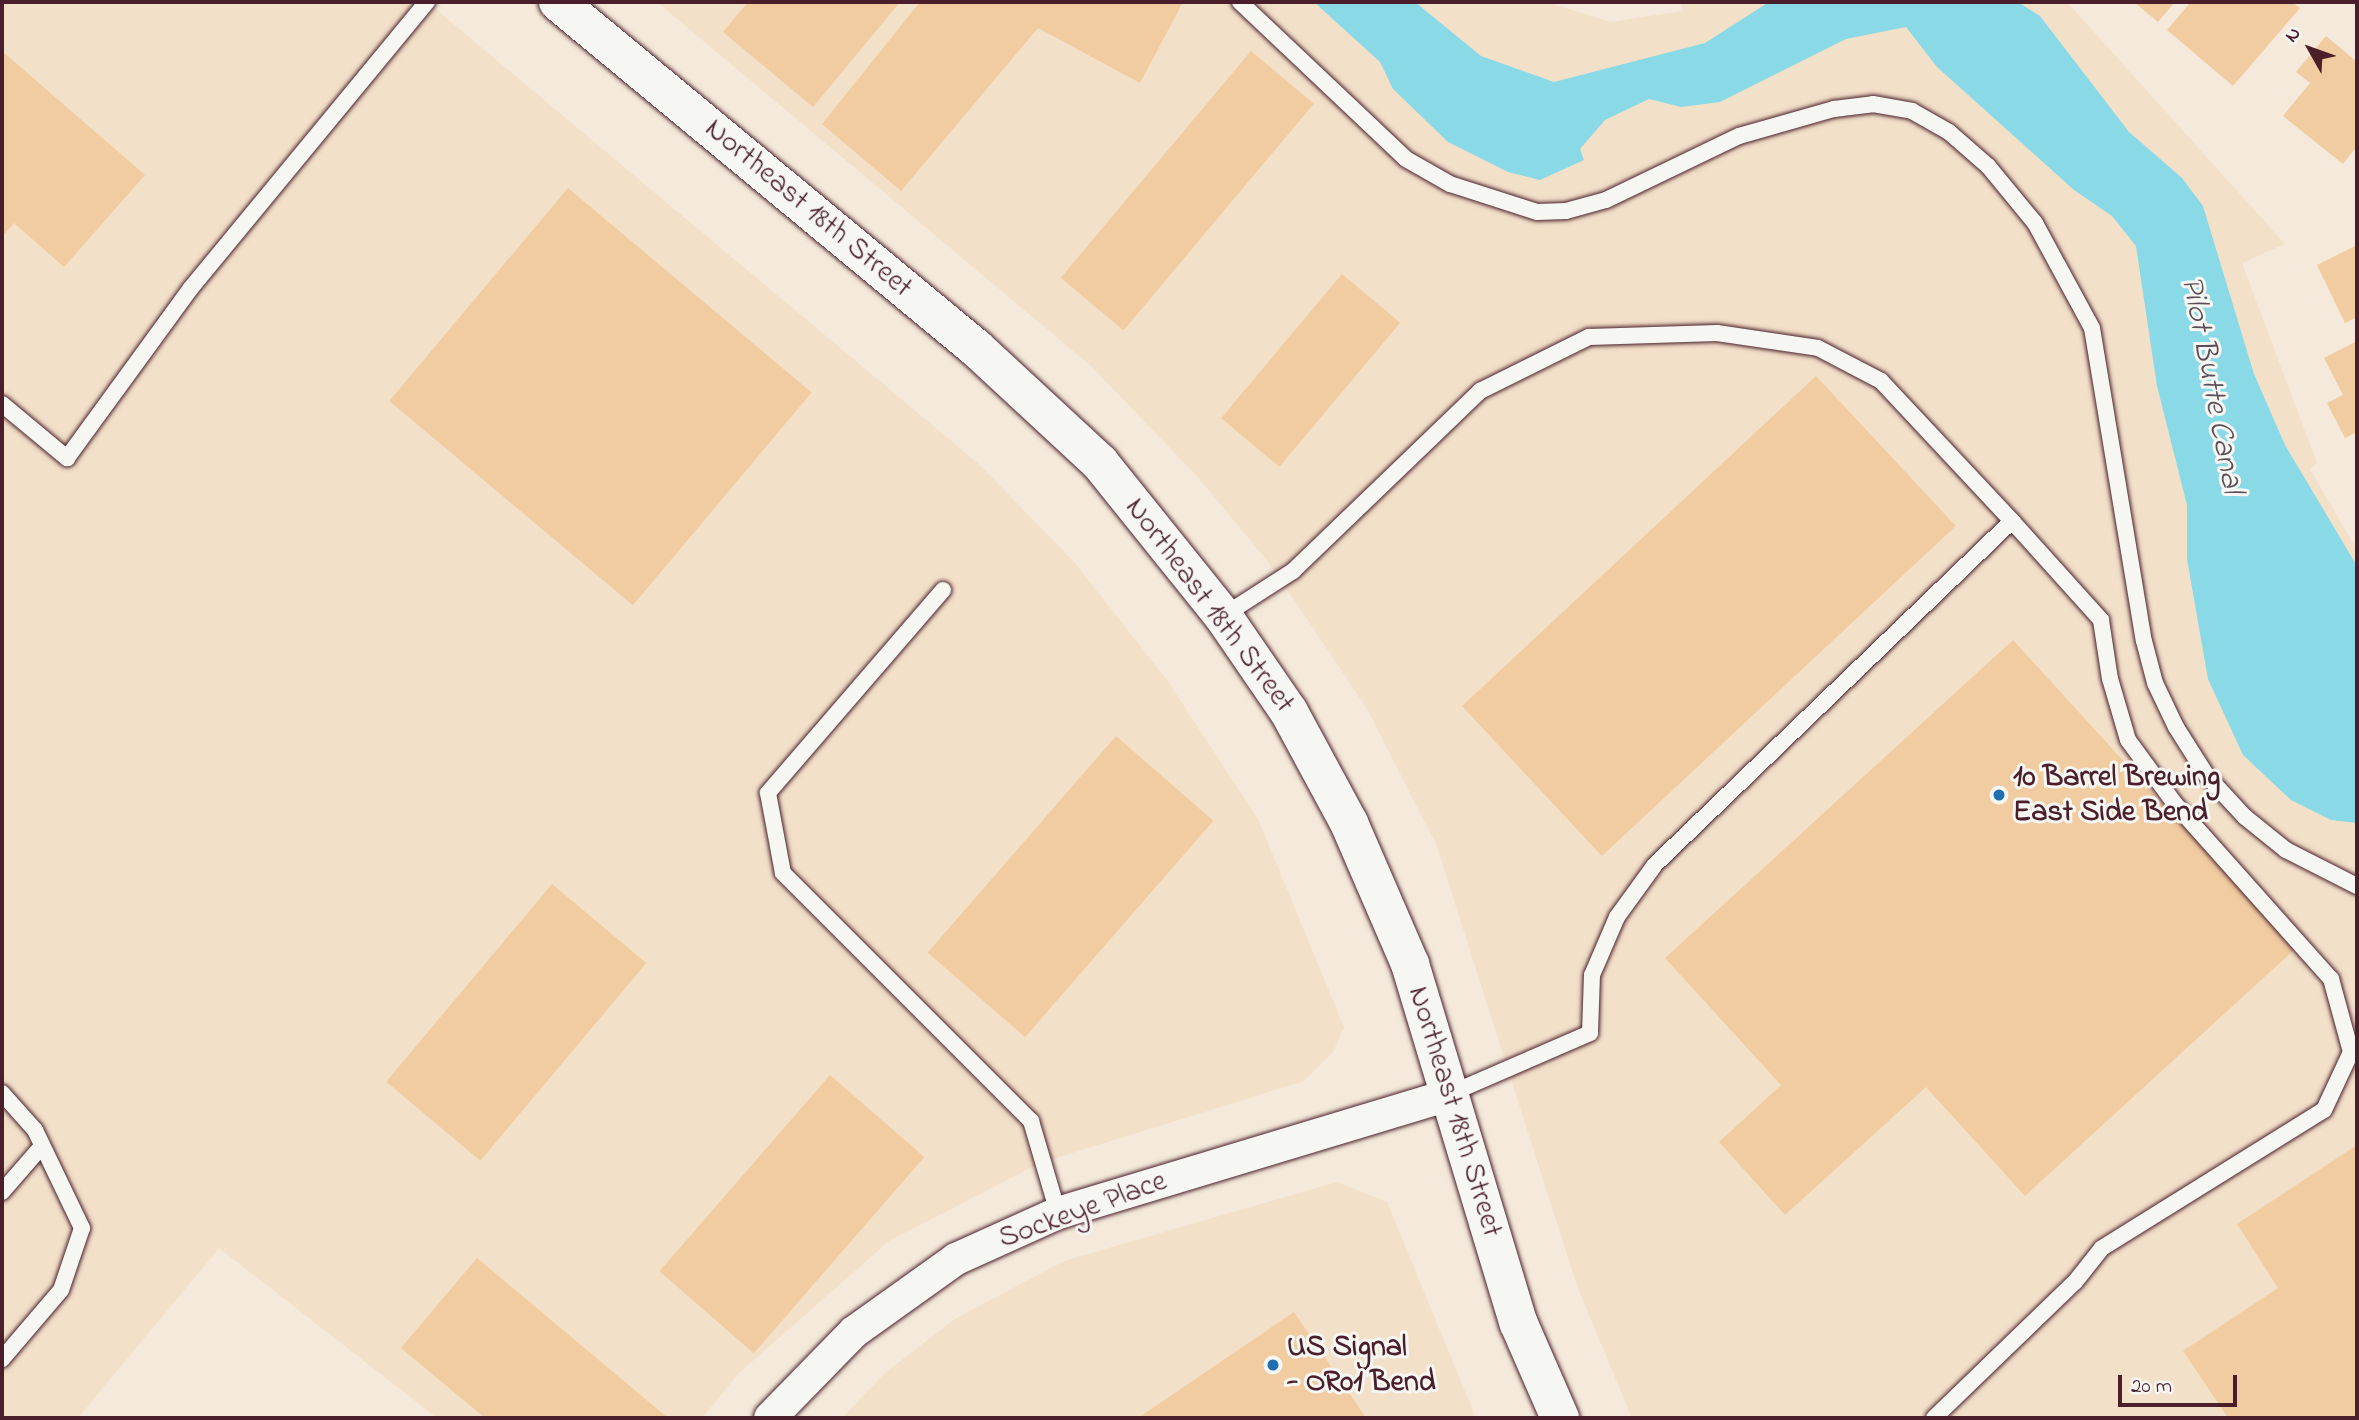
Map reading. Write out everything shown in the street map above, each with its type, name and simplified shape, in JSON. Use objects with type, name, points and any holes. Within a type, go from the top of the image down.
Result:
[{"type":"street","name":"Northeast 18th Street","points":[[558,2],[976,348],[1100,463],[1223,616],[1289,712],[1349,823],[1410,964],[1518,1324],[1560,1418]]},
{"type":"street","name":"Sockeye Place","points":[[770,1418],[854,1332],[956,1259],[1058,1213],[1448,1095]]},
{"type":"lane","points":[[2,404],[67,458],[191,288],[427,2]]},
{"type":"lane","points":[[1240,2],[1406,159],[1462,189],[1537,212],[1566,211],[1606,200],[1739,136],[1834,109],[1873,104],[1912,111],[1949,132],[1988,166],[2035,223],[2092,328],[2144,640],[2176,726],[2207,776],[2245,817],[2286,850],[2357,886]]},
{"type":"lane","points":[[1223,616],[1293,570],[1480,391],[1589,337],[1717,333],[1818,348],[1881,381],[2101,620],[2110,679],[2128,740],[2175,804],[2331,979],[2351,1052],[2324,1110],[2102,1248],[2075,1282],[1934,1418]]},
{"type":"lane","points":[[1448,1095],[1590,1034],[1592,975],[1617,917],[1654,866],[2012,521]]},
{"type":"lane","points":[[943,590],[768,793],[783,873],[1031,1121],[1058,1213]]},
{"type":"lane","points":[[2,1093],[42,1146],[82,1228],[61,1290],[2,1359]]},
{"type":"lane","points":[[2,1192],[42,1146]]},
{"type":"shaded area","points":[[2,2],[427,2],[980,465],[1074,562],[1167,680],[1258,819],[1344,1027],[1333,1052],[1304,1081],[1040,1163],[889,1241],[739,1373],[702,1418],[437,1418],[219,1248],[78,1418],[2,1418]]},
{"type":"shaded area","points":[[657,2],[1547,2],[1610,22],[1683,11],[1681,2],[2067,2],[2285,244],[2242,263],[2317,463],[2310,469],[2357,550],[2357,1418],[1632,1418],[1577,1286],[1436,844],[1367,709],[1270,564],[1196,475],[1091,366]]},
{"type":"shaded area","points":[[1337,1182],[1387,1202],[1476,1418],[842,1418],[886,1372],[955,1319],[1064,1261]]},
{"type":"water","name":"Pilot Butte Canal","points":[[1314,2],[1415,2],[1481,56],[1554,82],[1705,43],[1769,2],[2018,2],[2040,16],[2129,132],[2182,178],[2203,206],[2254,374],[2285,445],[2357,566],[2357,823],[2331,820],[2291,800],[2243,755],[2208,679],[2187,559],[2187,505],[2157,386],[2136,246],[2112,216],[2074,190],[1937,67],[1906,27],[1846,39],[1720,102],[1681,107],[1649,99],[1605,120],[1580,149],[1584,160],[1540,180],[1508,172],[1448,142],[1393,89],[1380,62]]},
{"type":"building","points":[[748,2],[900,2],[813,107],[723,32]]},
{"type":"building","points":[[920,2],[1183,2],[1140,83],[1038,28],[901,191],[822,124]]},
{"type":"building","points":[[2134,2],[2175,2],[2158,22]]},
{"type":"building","points":[[2191,2],[2292,2],[2300,8],[2233,86],[2167,30]]},
{"type":"building","points":[[2326,36],[2357,62],[2357,146],[2343,164],[2283,116],[2310,83],[2296,72]]},
{"type":"building","points":[[2,51],[145,175],[64,267],[14,223],[2,237]]},
{"type":"building","points":[[1251,51],[1314,104],[1124,330],[1061,278]]},
{"type":"building","points":[[568,188],[812,392],[633,605],[389,401]]},
{"type":"building","points":[[2357,245],[2357,317],[2345,323],[2317,265]]},
{"type":"building","points":[[1342,274],[1400,323],[1279,467],[1221,418]]},
{"type":"building","points":[[2357,341],[2357,432],[2345,438],[2327,403],[2343,395],[2324,358]]},
{"type":"building","points":[[1816,376],[1956,526],[1602,856],[1462,706]]},
{"type":"building","name":"10 Barrel Brewing East Side Bend","points":[[2013,640],[2295,949],[2025,1196],[1926,1087],[1785,1215],[1719,1142],[1781,1085],[1665,958]]},
{"type":"building","points":[[1116,736],[1213,821],[1025,1037],[928,953]]},
{"type":"building","points":[[552,884],[646,963],[480,1161],[386,1082]]},
{"type":"building","points":[[830,1075],[924,1157],[754,1353],[659,1271]]},
{"type":"building","points":[[2357,1145],[2357,1418],[2228,1418],[2183,1351],[2278,1288],[2237,1224]]},
{"type":"building","points":[[477,1258],[668,1418],[485,1418],[401,1348]]},
{"type":"building","name":"US Signal - OR01 Bend","points":[[1294,1312],[1366,1418],[1138,1418]]},
{"type":"place","name":"10 Barrel Brewing East Side Bend","points":[[1999,795]]},
{"type":"place","name":"US Signal - OR01 Bend","points":[[1273,1365]]}]
